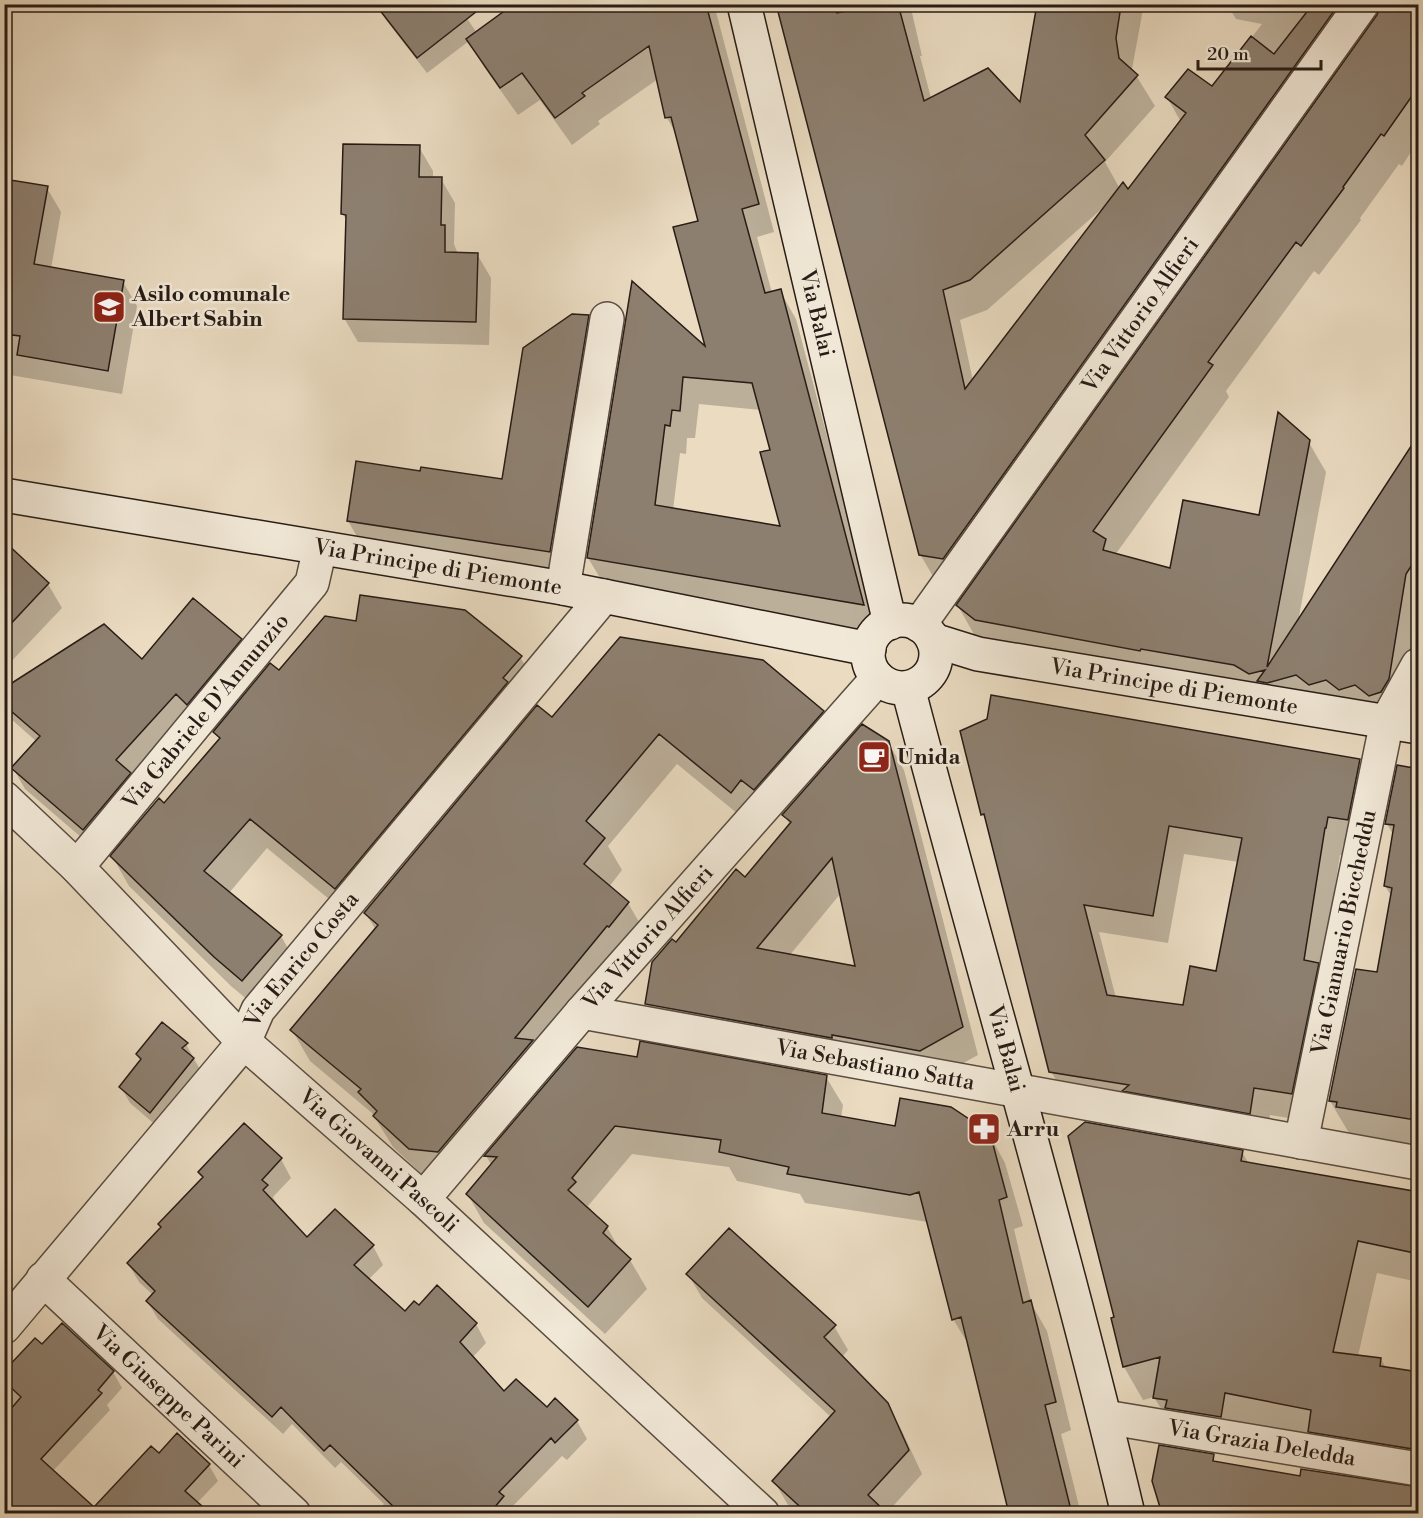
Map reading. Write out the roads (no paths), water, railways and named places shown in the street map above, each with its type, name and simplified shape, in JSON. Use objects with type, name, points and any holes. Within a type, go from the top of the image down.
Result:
[{"type":"street","name":"Via Balai","points":[[744,4],[914,629],[935,660],[932,670],[917,685],[885,672]]},
{"type":"street","name":"Via Vittorio Alfieri","points":[[914,629],[1362,4]]},
{"type":"street","points":[[563,588],[607,319]]},
{"type":"street","name":"Via Principe di Piemonte","points":[[4,495],[604,596],[885,672]]},
{"type":"street","name":"Via Gabriele D'Annunzio","points":[[77,867],[312,583],[320,548]]},
{"type":"street","name":"Via Enrico Costa","points":[[4,1327],[244,1042],[258,1010],[604,596]]},
{"type":"street","points":[[885,672],[876,633],[914,629]]},
{"type":"street","name":"Via Principe di Piemonte","points":[[914,629],[978,654],[1419,727]]},
{"type":"street","name":"Via Gianuario Biccheddu","points":[[1301,1142],[1387,721],[1419,665]]},
{"type":"street","name":"Via Balai","points":[[885,672],[1019,1090],[1106,1418],[1128,1514]]},
{"type":"street","name":"Via Vittorio Alfieri","points":[[423,1199],[582,1012],[885,672]]},
{"type":"street","name":"Via Giovanni Pascoli","points":[[4,798],[77,867],[244,1042],[423,1199],[763,1514]]},
{"type":"street","name":"Via Sebastiano Satta","points":[[582,1012],[1419,1163]]},
{"type":"street","name":"Via Giuseppe Parini","points":[[43,1280],[294,1514]]},
{"type":"street","name":"Via Grazia Deledda","points":[[1106,1418],[1419,1469]]},
{"type":"place","name":"Asilo comunale Albert Sabin","points":[[109,307]]},
{"type":"place","name":"Unida","points":[[874,757]]},
{"type":"place","name":"Arru","points":[[984,1129]]}]
